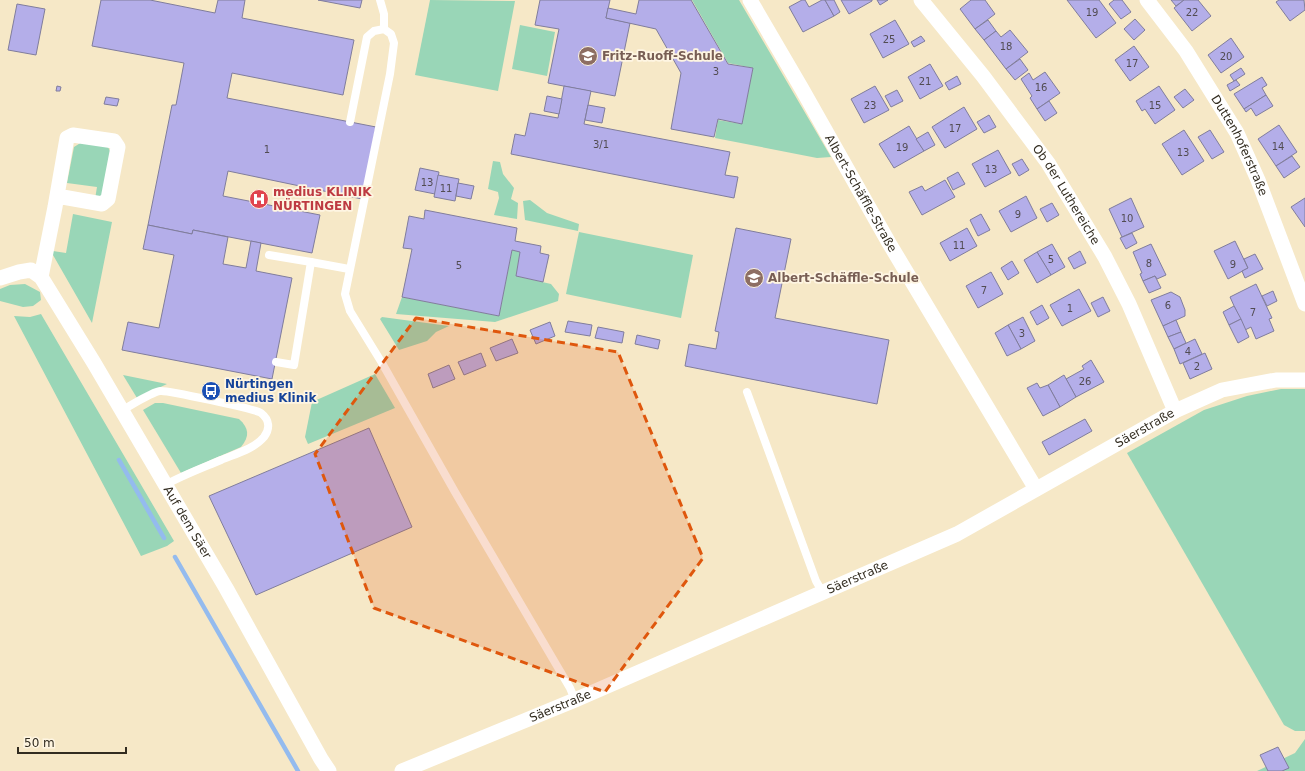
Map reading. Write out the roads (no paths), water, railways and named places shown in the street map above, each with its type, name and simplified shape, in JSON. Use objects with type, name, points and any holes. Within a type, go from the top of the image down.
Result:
[{"type":"street","name":"Albert-Schäffle-Straße","points":[[750,0],[889,243],[1036,489]]},
{"type":"street","name":"Ob der Luthereiche","points":[[921,0],[983,76],[1048,163],[1105,257],[1129,304],[1176,411]]},
{"type":"street","name":"Duttenhoferstraße","points":[[1147,0],[1186,52],[1236,133],[1258,180],[1305,304]]},
{"type":"street","points":[[0,278],[31,270],[41,277],[67,138],[73,135],[114,142],[118,147],[108,199],[102,204],[57,196]]},
{"type":"street","name":"Auf dem Säer","points":[[41,277],[122,410],[329,771]]},
{"type":"street","name":"Säerstraße","points":[[402,771],[575,700],[595,690],[957,534],[1176,411],[1222,390],[1276,380],[1305,380]]},
{"type":"lane","points":[[380,0],[384,14],[384,29]]},
{"type":"lane","points":[[350,122],[367,37],[374,31],[384,29],[391,34],[394,43],[390,74],[364,193],[345,294],[350,311],[382,363],[455,492],[570,688],[575,700]]},
{"type":"lane","points":[[269,255],[349,269]]},
{"type":"lane","points":[[276,362],[294,365],[311,262]]},
{"type":"lane","points":[[122,410],[160,391],[244,407],[261,412],[267,420],[269,426],[267,432],[248,449],[165,485]]},
{"type":"lane","points":[[747,392],[816,581],[823,593]]},
{"type":"waterway","points":[[119,460],[164,538]]},
{"type":"waterway","points":[[175,557],[298,771]]},
{"type":"place","name":"Fritz-Ruoff-Schule","points":[[588,56]]},
{"type":"place","name":"medius KLINIK NÜRTINGEN","points":[[259,199]]},
{"type":"place","name":"Albert-Schäffle-Schule","points":[[754,278]]},
{"type":"place","name":"Nürtingen medius Klinik","points":[[211,391]]}]
